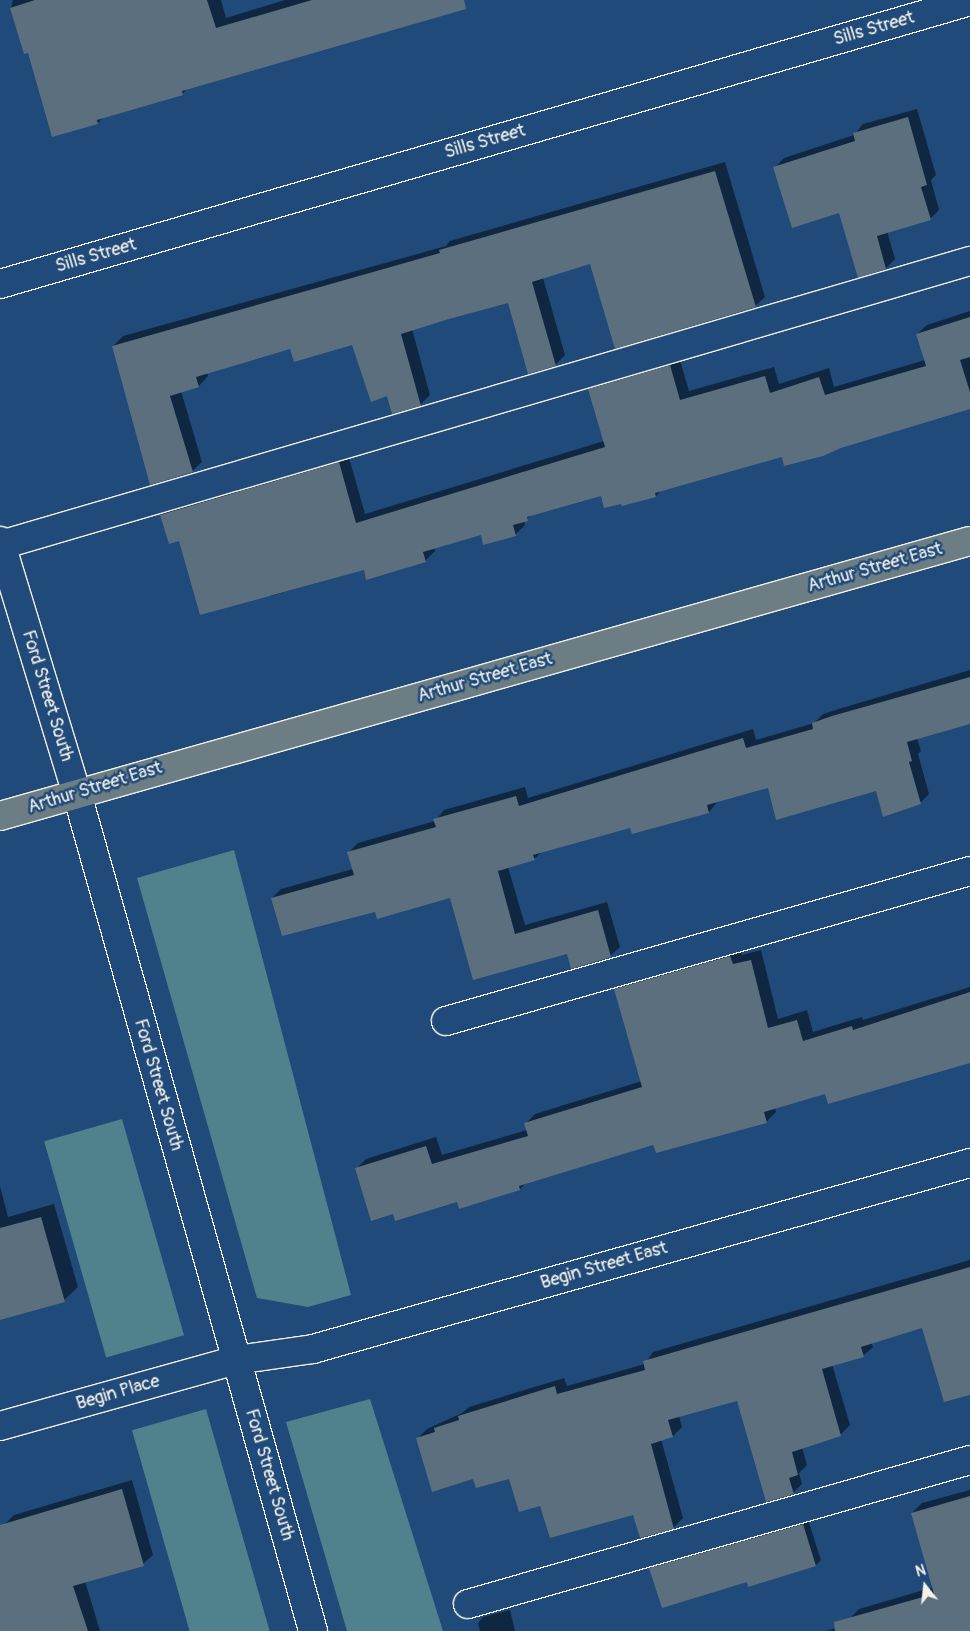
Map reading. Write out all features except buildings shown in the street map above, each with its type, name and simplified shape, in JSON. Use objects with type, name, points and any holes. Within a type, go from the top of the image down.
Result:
[{"type":"main road","name":"Arthur Street East","points":[[0,816],[970,541]]},
{"type":"street","name":"Sills Street","points":[[0,284],[970,1]]},
{"type":"street","points":[[1,543],[970,261]]},
{"type":"street","name":"Ford Street South","points":[[1,543],[76,794],[313,1631]]},
{"type":"street","points":[[446,1021],[970,871]]},
{"type":"street","name":"Begin Street East","points":[[236,1360],[312,1348],[970,1162]]},
{"type":"street","name":"Begin Place","points":[[0,1426],[236,1360]]},
{"type":"street","points":[[468,1604],[970,1460]]},
{"type":"green space","points":[[234,850],[351,1295],[308,1307],[257,1298],[137,878]]},
{"type":"green space","points":[[122,1119],[184,1335],[106,1358],[44,1141]]},
{"type":"green space","points":[[370,1399],[443,1631],[347,1631],[286,1422]]},
{"type":"green space","points":[[206,1409],[270,1631],[190,1631],[132,1430]]}]
